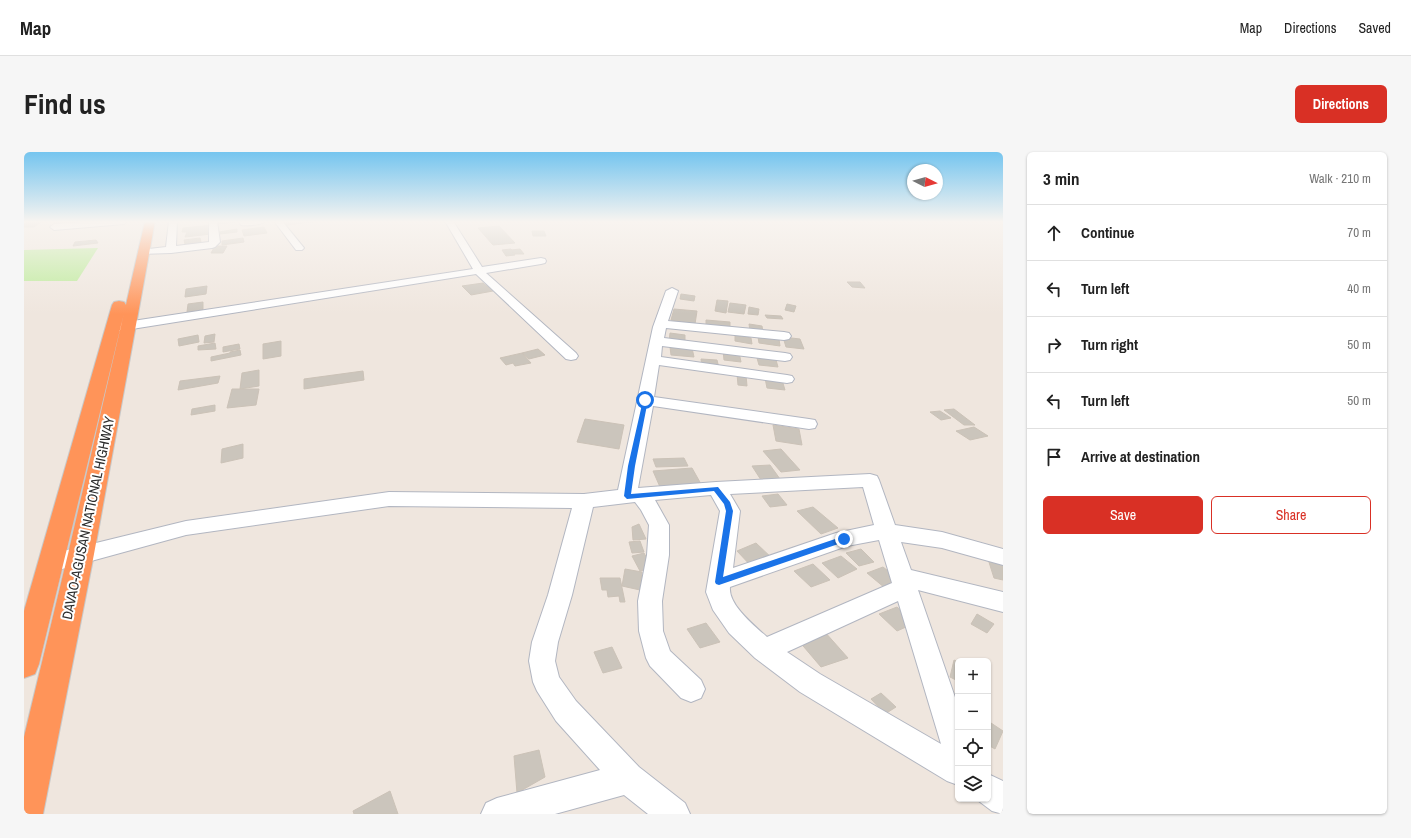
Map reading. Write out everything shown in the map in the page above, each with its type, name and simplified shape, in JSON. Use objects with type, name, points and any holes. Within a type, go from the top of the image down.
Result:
[{"type":"highway","name":"DAVAO-AGUSAN NATIONAL HIGHWAY","points":[[24,814],[82,554],[134,252]]},
{"type":"highway","name":"DAVAO-AGUSAN NATIONAL HIGHWAY","points":[[24,664],[51,563],[144,252]]},
{"type":"highway","points":[[24,674],[58,663]]},
{"type":"street","points":[[468,252],[479,271],[571,356]]},
{"type":"street","points":[[121,327],[541,260]]},
{"type":"street","points":[[634,496],[632,466],[659,332],[666,304],[672,292]]},
{"type":"street","points":[[659,332],[784,336]]},
{"type":"street","points":[[659,332],[785,357]]},
{"type":"street","points":[[653,360],[787,379]]},
{"type":"street","points":[[645,400],[809,424]]},
{"type":"street","points":[[51,563],[186,528],[389,499],[584,501],[716,488],[870,480],[955,740]]},
{"type":"street","points":[[716,488],[728,504],[730,511],[718,592],[721,603],[738,626],[764,650],[810,683],[955,768]]},
{"type":"street","points":[[634,496],[650,507],[659,525],[658,555],[650,601],[651,632],[659,658],[692,689]]},
{"type":"street","points":[[584,501],[560,595],[545,642],[542,661],[547,682],[566,711],[628,778],[674,814]]},
{"type":"street","points":[[719,582],[850,537],[870,532],[888,532],[942,540],[1003,557]]},
{"type":"street","points":[[764,650],[904,582],[1003,602]]},
{"type":"street","points":[[497,814],[628,778]]},
{"type":"street","points":[[991,792],[1003,800]]},
{"type":"green space","points":[[24,252],[96,252],[77,281],[24,281]]},
{"type":"building","points":[[212,252],[224,252],[223,253],[211,253]]},
{"type":"building","points":[[503,252],[513,252],[515,255],[506,256]]},
{"type":"building","points":[[513,252],[522,252],[524,254],[515,254]]},
{"type":"building","points":[[847,282],[860,282],[865,288],[852,287]]},
{"type":"building","points":[[483,283],[493,291],[471,295],[462,286]]},
{"type":"building","points":[[207,286],[206,294],[185,297],[186,289]]},
{"type":"building","points":[[681,294],[695,296],[694,301],[680,299]]},
{"type":"building","points":[[717,300],[728,301],[726,313],[715,311]]},
{"type":"building","points":[[203,302],[203,310],[187,312],[188,304]]},
{"type":"building","points":[[730,303],[746,305],[744,314],[728,312]]},
{"type":"building","points":[[787,304],[796,306],[794,312],[785,310]]},
{"type":"building","points":[[749,307],[759,309],[758,315],[748,314]]},
{"type":"building","points":[[674,309],[697,311],[695,324],[671,320]]},
{"type":"building","points":[[765,315],[781,316],[783,319],[767,318]]},
{"type":"building","points":[[706,320],[730,322],[730,328],[706,325]]},
{"type":"building","points":[[749,324],[762,326],[763,332],[750,331]]},
{"type":"building","points":[[670,333],[685,335],[685,344],[669,342]]},
{"type":"building","points":[[215,334],[214,342],[204,343],[205,336]]},
{"type":"building","points":[[198,335],[199,342],[179,346],[178,339]]},
{"type":"building","points":[[735,335],[751,338],[752,344],[735,341]]},
{"type":"building","points":[[758,337],[779,339],[780,346],[759,343]]},
{"type":"building","points":[[783,337],[800,339],[804,349],[786,347]]},
{"type":"building","points":[[281,341],[281,356],[263,359],[263,344]]},
{"type":"building","points":[[215,343],[216,349],[198,350],[198,346]]},
{"type":"building","points":[[239,344],[240,349],[223,352],[223,347]]},
{"type":"building","points":[[670,347],[692,348],[694,357],[671,355]]},
{"type":"building","points":[[538,349],[545,355],[529,359],[522,353]]},
{"type":"building","points":[[240,350],[241,355],[211,361],[211,357]]},
{"type":"building","points":[[723,350],[739,352],[741,362],[724,360]]},
{"type":"building","points":[[522,353],[531,363],[515,366],[513,363],[506,365],[500,358]]},
{"type":"building","points":[[757,358],[776,360],[778,367],[759,365]]},
{"type":"building","points":[[701,359],[717,360],[719,368],[702,366]]},
{"type":"building","points":[[259,370],[259,386],[240,389],[242,373]]},
{"type":"building","points":[[363,371],[364,380],[304,389],[304,379]]},
{"type":"building","points":[[737,374],[746,375],[747,386],[738,385]]},
{"type":"building","points":[[220,376],[218,383],[178,390],[180,381]]},
{"type":"building","points":[[765,378],[782,380],[785,390],[767,388]]},
{"type":"building","points":[[232,389],[259,389],[256,405],[227,408]]},
{"type":"building","points":[[215,405],[215,411],[191,415],[192,409]]},
{"type":"building","points":[[954,409],[975,425],[964,425],[944,410]]},
{"type":"building","points":[[940,411],[951,418],[941,420],[930,412]]},
{"type":"building","points":[[585,419],[624,425],[619,449],[577,442]]},
{"type":"building","points":[[773,425],[799,429],[802,445],[776,441]]},
{"type":"building","points":[[974,427],[988,436],[970,440],[956,431]]},
{"type":"building","points":[[243,444],[243,458],[221,463],[222,449]]},
{"type":"building","points":[[781,449],[800,470],[781,472],[763,451]]},
{"type":"building","points":[[684,458],[688,466],[656,467],[653,459]]},
{"type":"building","points":[[770,465],[780,479],[761,480],[752,466]]},
{"type":"building","points":[[692,468],[701,484],[660,487],[653,471]]},
{"type":"building","points":[[778,494],[787,505],[770,507],[762,496]]},
{"type":"building","points":[[813,507],[838,528],[821,534],[797,511]]},
{"type":"building","points":[[639,524],[646,539],[633,540],[632,527]]},
{"type":"building","points":[[640,541],[644,552],[632,553],[629,542]]},
{"type":"building","points":[[756,543],[774,560],[753,568],[737,551]]},
{"type":"building","points":[[861,549],[874,562],[859,566],[846,553]]},
{"type":"building","points":[[644,553],[652,568],[640,571],[632,556]]},
{"type":"building","points":[[841,556],[857,569],[838,578],[822,563]]},
{"type":"building","points":[[988,559],[1003,563],[1003,580],[994,578]]},
{"type":"building","points":[[813,564],[830,580],[811,587],[794,571]]},
{"type":"building","points":[[883,567],[901,581],[885,588],[867,573]]},
{"type":"building","points":[[625,569],[642,572],[640,590],[622,586]]},
{"type":"building","points":[[600,578],[620,578],[625,602],[620,602],[619,596],[608,597],[607,590],[602,590]]},
{"type":"building","points":[[897,607],[915,623],[897,631],[879,614]]},
{"type":"building","points":[[977,614],[994,624],[987,633],[971,624]]},
{"type":"building","points":[[706,623],[720,642],[700,648],[687,629]]},
{"type":"building","points":[[824,631],[848,658],[821,667],[798,640]]},
{"type":"building","points":[[612,647],[622,668],[603,673],[594,652]]},
{"type":"building","points":[[954,660],[955,680],[950,677]]},
{"type":"building","points":[[881,693],[896,707],[885,714],[871,699]]},
{"type":"building","points":[[991,723],[1003,731],[995,749],[991,747]]},
{"type":"building","points":[[539,750],[545,777],[517,793],[514,756]]},
{"type":"building","points":[[390,791],[398,814],[354,814],[353,811]]},
{"type":"route","points":[[645,400],[627,496],[716,488],[728,504],[730,511],[719,582],[844,539]]}]
